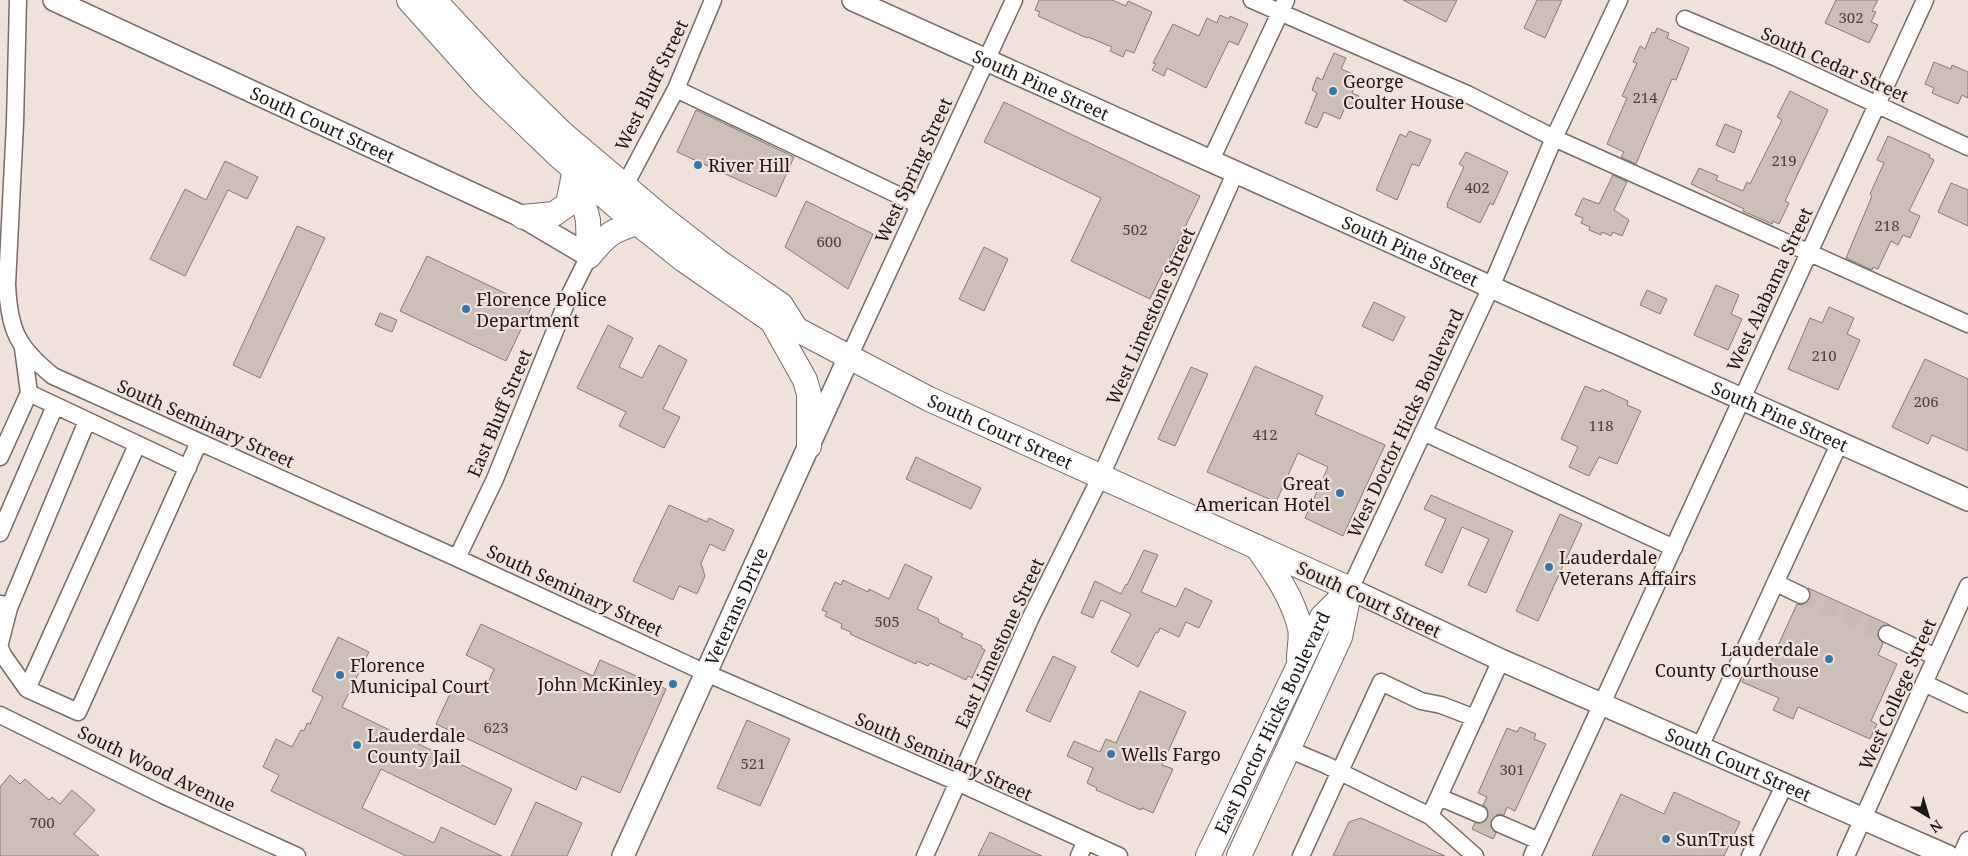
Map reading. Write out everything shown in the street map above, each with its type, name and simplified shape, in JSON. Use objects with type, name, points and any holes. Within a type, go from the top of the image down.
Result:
[{"type":"highway","points":[[409,0],[486,86],[575,170],[637,223],[716,284],[772,321],[806,380],[809,394],[809,446]]},
{"type":"highway","points":[[434,0],[563,134],[624,187],[719,262],[781,305],[796,329]]},
{"type":"highway","points":[[522,217],[554,214],[568,204],[575,170]]},
{"type":"highway","points":[[575,170],[588,220],[589,256]]},
{"type":"highway","points":[[589,256],[607,235],[620,228],[637,223]]},
{"type":"highway","name":"South Court Street","points":[[772,321],[796,329],[929,399],[1350,589]]},
{"type":"highway","points":[[1257,547],[1274,572],[1296,616],[1300,630],[1298,666]]},
{"type":"highway","name":"East Doctor Hicks Boulevard","points":[[1208,856],[1322,616],[1350,589]]},
{"type":"highway","name":"East Doctor Hicks Boulevard","points":[[1239,856],[1340,637],[1350,589]]},
{"type":"main road","name":"South Court Street","points":[[54,0],[522,217],[589,256]]},
{"type":"main road","name":"South Pine Street","points":[[853,0],[1968,500]]},
{"type":"main road","name":"Veterans Drive","points":[[623,856],[849,357]]},
{"type":"main road","name":"South Court Street","points":[[1350,589],[1501,660],[1948,856]]},
{"type":"street","points":[[0,457],[29,393],[23,348],[8,308],[18,0]]},
{"type":"street","name":"West Bluff Street","points":[[624,187],[676,88],[713,0]]},
{"type":"street","name":"West Spring Street","points":[[849,357],[1014,0]]},
{"type":"street","points":[[1252,0],[1283,6],[1554,138],[1968,324]]},
{"type":"street","name":"West Doctor Hicks Boulevard","points":[[1350,589],[1491,287],[1554,138],[1619,0]]},
{"type":"street","name":"West Alabama Street","points":[[1536,849],[1876,103],[1925,0]]},
{"type":"street","points":[[1210,160],[1283,6]]},
{"type":"street","name":"South Cedar Street","points":[[1685,19],[1876,103],[1968,147]]},
{"type":"street","points":[[676,88],[920,205]]},
{"type":"street","name":"West Limestone Street","points":[[1100,476],[1236,172]]},
{"type":"street","name":"East Bluff Street","points":[[457,558],[495,479],[570,296],[589,256]]},
{"type":"street","name":"South Seminary Street","points":[[23,348],[53,376],[457,558],[706,673],[957,782],[1083,849],[1119,856]]},
{"type":"street","points":[[29,393],[188,468]]},
{"type":"street","points":[[0,532],[55,406]]},
{"type":"street","points":[[0,643],[5,606],[88,421]]},
{"type":"street","points":[[1423,432],[1674,548]]},
{"type":"street","points":[[0,648],[28,689],[78,712],[199,442]]},
{"type":"street","points":[[1700,747],[1840,442]]},
{"type":"street","points":[[28,689],[137,445]]},
{"type":"street","name":"East Limestone Street","points":[[925,856],[1031,617],[1100,476]]},
{"type":"street","points":[[1776,583],[1801,595]]},
{"type":"street","name":"West College Street","points":[[1846,856],[1968,586]]},
{"type":"street","points":[[1887,634],[1936,656]]},
{"type":"street","points":[[1430,816],[1501,660]]},
{"type":"street","points":[[1301,856],[1381,682],[1421,701],[1441,705],[1475,718]]},
{"type":"street","points":[[1924,683],[1968,704]]},
{"type":"street","name":"South Wood Avenue","points":[[0,715],[163,795],[297,856]]},
{"type":"street","points":[[1288,749],[1430,816],[1475,856]]},
{"type":"street","points":[[1750,856],[1784,784]]},
{"type":"street","points":[[1439,797],[1479,814]]},
{"type":"street","points":[[1500,824],[1536,849]]},
{"type":"street","points":[[1961,856],[1968,840]]},
{"type":"building","points":[[1039,0],[1112,0],[1126,6],[1128,1],[1152,12],[1134,53],[1126,50],[1123,57],[1110,51],[1112,47],[1038,16],[1040,12],[1035,10]]},
{"type":"building","points":[[1403,0],[1457,0],[1446,22]]},
{"type":"building","points":[[1537,0],[1562,0],[1545,38],[1524,28]]},
{"type":"building","points":[[1836,0],[1878,0],[1872,11],[1876,12],[1871,22],[1878,25],[1869,43],[1825,23]]},
{"type":"building","points":[[1220,15],[1229,19],[1230,16],[1248,24],[1238,45],[1229,41],[1206,88],[1167,68],[1164,76],[1152,70],[1156,64],[1153,63],[1173,24],[1199,36],[1207,18],[1217,23]]},
{"type":"building","points":[[1657,28],[1669,33],[1667,38],[1689,48],[1676,80],[1672,79],[1636,164],[1621,157],[1624,152],[1607,144],[1627,98],[1622,96],[1637,63],[1633,62],[1640,46],[1645,49],[1652,32],[1655,33]]},
{"type":"building","name":"George Coulter House","points":[[1334,53],[1346,58],[1341,69],[1353,74],[1351,78],[1357,80],[1352,93],[1359,96],[1354,108],[1346,105],[1340,119],[1324,112],[1317,128],[1305,123],[1317,93],[1312,90],[1317,77],[1322,80]]},
{"type":"building","points":[[1934,62],[1951,69],[1952,65],[1968,72],[1968,98],[1962,95],[1958,104],[1932,93],[1934,88],[1925,84]]},
{"type":"building","points":[[1790,91],[1828,110],[1785,201],[1789,203],[1779,224],[1773,221],[1772,224],[1743,211],[1744,209],[1691,184],[1699,168],[1718,176],[1716,180],[1743,191],[1747,182],[1750,184],[1782,120],[1777,117]]},
{"type":"building","points":[[1004,102],[1200,196],[1150,299],[1071,261],[1101,198],[984,142]]},
{"type":"building","points":[[696,110],[794,157],[776,197],[677,152]]},
{"type":"building","points":[[1725,124],[1742,131],[1734,153],[1716,145]]},
{"type":"building","points":[[1409,131],[1431,140],[1419,166],[1412,164],[1397,200],[1376,190],[1400,134],[1406,137]]},
{"type":"building","points":[[1888,136],[1930,155],[1929,157],[1934,160],[1909,211],[1920,216],[1910,238],[1903,235],[1898,245],[1891,241],[1878,269],[1873,267],[1872,270],[1846,258],[1884,163],[1877,160]]},
{"type":"building","points":[[1466,152],[1508,172],[1493,205],[1490,203],[1480,223],[1447,207],[1464,167],[1459,164]]},
{"type":"building","points":[[225,161],[258,177],[247,199],[228,190],[185,276],[150,259],[185,189],[206,200]]},
{"type":"building","points":[[1613,175],[1627,182],[1614,210],[1629,220],[1622,236],[1613,232],[1611,236],[1602,232],[1601,235],[1589,230],[1590,227],[1581,223],[1583,218],[1575,215],[1583,198],[1599,204]]},
{"type":"building","points":[[1951,183],[1968,190],[1968,226],[1938,212]]},
{"type":"building","points":[[806,201],[873,234],[848,289],[785,247]]},
{"type":"building","points":[[297,226],[325,238],[260,378],[233,365]]},
{"type":"building","points":[[984,247],[1008,259],[984,311],[959,299]]},
{"type":"building","name":"Florence Police Department","points":[[427,256],[532,306],[506,361],[400,311]]},
{"type":"building","points":[[1716,285],[1739,295],[1731,314],[1742,319],[1728,350],[1694,335]]},
{"type":"building","points":[[1647,290],[1667,299],[1660,314],[1640,305]]},
{"type":"building","points":[[1374,302],[1405,317],[1393,341],[1362,326]]},
{"type":"building","points":[[1829,307],[1854,318],[1847,334],[1860,340],[1838,390],[1788,369],[1810,318],[1822,323]]},
{"type":"building","points":[[380,313],[397,320],[392,332],[375,325]]},
{"type":"building","points":[[608,325],[633,338],[619,367],[642,378],[659,345],[687,360],[663,409],[680,417],[664,448],[619,426],[626,412],[577,388]]},
{"type":"building","points":[[1925,359],[1968,379],[1968,451],[1932,435],[1928,444],[1892,427]]},
{"type":"building","points":[[1255,366],[1323,396],[1315,414],[1385,445],[1343,536],[1305,518],[1328,467],[1298,453],[1276,502],[1207,472]]},
{"type":"building","points":[[1191,367],[1208,374],[1175,446],[1158,439]]},
{"type":"building","points":[[1585,386],[1600,392],[1602,389],[1628,401],[1627,405],[1641,411],[1617,464],[1599,457],[1589,476],[1569,467],[1578,447],[1561,439]]},
{"type":"building","points":[[916,457],[981,488],[971,509],[906,479]]},
{"type":"building","points":[[1431,495],[1513,531],[1486,593],[1468,585],[1489,539],[1462,527],[1442,573],[1425,565],[1446,519],[1424,509]]},
{"type":"building","points":[[669,505],[707,522],[709,518],[734,530],[724,551],[710,544],[701,563],[705,576],[697,594],[679,586],[673,600],[633,581]]},
{"type":"building","name":"Lauderdale Veterans Affairs","points":[[1560,514],[1582,524],[1538,621],[1516,611]]},
{"type":"building","points":[[1144,550],[1158,555],[1141,592],[1176,607],[1185,588],[1212,601],[1199,628],[1186,622],[1179,637],[1160,628],[1158,633],[1156,632],[1138,667],[1111,652],[1131,614],[1101,600],[1093,618],[1081,613],[1095,581],[1121,594]]},
{"type":"building","points":[[905,564],[932,577],[917,609],[939,619],[938,622],[963,634],[961,637],[982,646],[981,648],[985,650],[972,678],[968,676],[966,680],[930,663],[928,666],[917,661],[916,664],[850,634],[851,632],[841,628],[842,624],[825,616],[827,612],[822,610],[835,582],[841,585],[843,580],[868,592],[869,589],[889,599]]},
{"type":"building","name":"Lauderdale County Courthouse","points":[[1808,588],[1890,625],[1882,626],[1878,630],[1879,639],[1883,643],[1878,655],[1897,664],[1871,721],[1877,724],[1870,739],[1798,707],[1793,719],[1773,710],[1779,698],[1742,682],[1750,665],[1766,672],[1797,604],[1802,605],[1810,600],[1811,594]]},
{"type":"building","points":[[481,624],[593,676],[600,660],[666,689],[620,793],[582,776],[576,790],[436,724],[455,683],[482,695],[494,669],[466,655]]},
{"type":"building","name":"Lauderdale County Jail","points":[[338,637],[369,652],[342,707],[512,789],[495,825],[381,769],[362,808],[434,843],[441,827],[502,856],[406,856],[271,791],[279,775],[263,767],[276,739],[292,747],[301,730],[304,731],[307,723],[310,724],[323,697],[312,691]]},
{"type":"building","points":[[1053,656],[1076,667],[1050,722],[1026,711]]},
{"type":"building","name":"Wells Fargo","points":[[1140,691],[1186,712],[1162,765],[1173,769],[1153,813],[1142,808],[1141,810],[1096,790],[1097,788],[1087,783],[1093,768],[1067,756],[1074,741],[1100,752],[1106,739],[1116,743]]},
{"type":"building","points":[[747,720],[790,739],[760,806],[717,788]]},
{"type":"building","points":[[1520,727],[1536,734],[1534,739],[1546,744],[1515,811],[1507,807],[1504,815],[1498,814],[1491,820],[1490,826],[1496,833],[1493,839],[1472,829],[1475,823],[1485,822],[1488,817],[1487,808],[1483,805],[1487,797],[1478,793],[1507,728],[1517,732]]},
{"type":"building","points":[[10,775],[20,784],[25,779],[49,800],[52,797],[60,804],[72,790],[95,810],[74,834],[99,856],[0,856],[0,787]]},
{"type":"building","name":"SunTrust","points":[[1674,792],[1740,822],[1724,856],[1592,856],[1621,794],[1664,814]]},
{"type":"building","points":[[536,802],[582,823],[567,856],[511,856]]},
{"type":"building","points":[[1361,818],[1445,856],[1333,856],[1349,822]]},
{"type":"building","points":[[990,832],[1042,856],[978,856]]},
{"type":"tunnel","points":[[1801,595],[1887,634]]},
{"type":"tunnel","points":[[1479,814],[1500,824]]},
{"type":"place","name":"George Coulter House","points":[[1333,91]]},
{"type":"place","name":"River Hill","points":[[698,165]]},
{"type":"place","name":"Florence Police Department","points":[[466,309]]},
{"type":"place","name":"Great American Hotel","points":[[1340,493]]},
{"type":"place","name":"Lauderdale Veterans Affairs","points":[[1549,567]]},
{"type":"place","name":"Lauderdale County Courthouse","points":[[1829,659]]},
{"type":"place","name":"Florence Municipal Court","points":[[340,675]]},
{"type":"place","name":"John McKinley","points":[[673,684]]},
{"type":"place","name":"Lauderdale County Jail","points":[[357,745]]},
{"type":"place","name":"Wells Fargo","points":[[1111,754]]},
{"type":"place","name":"SunTrust","points":[[1666,839]]}]
